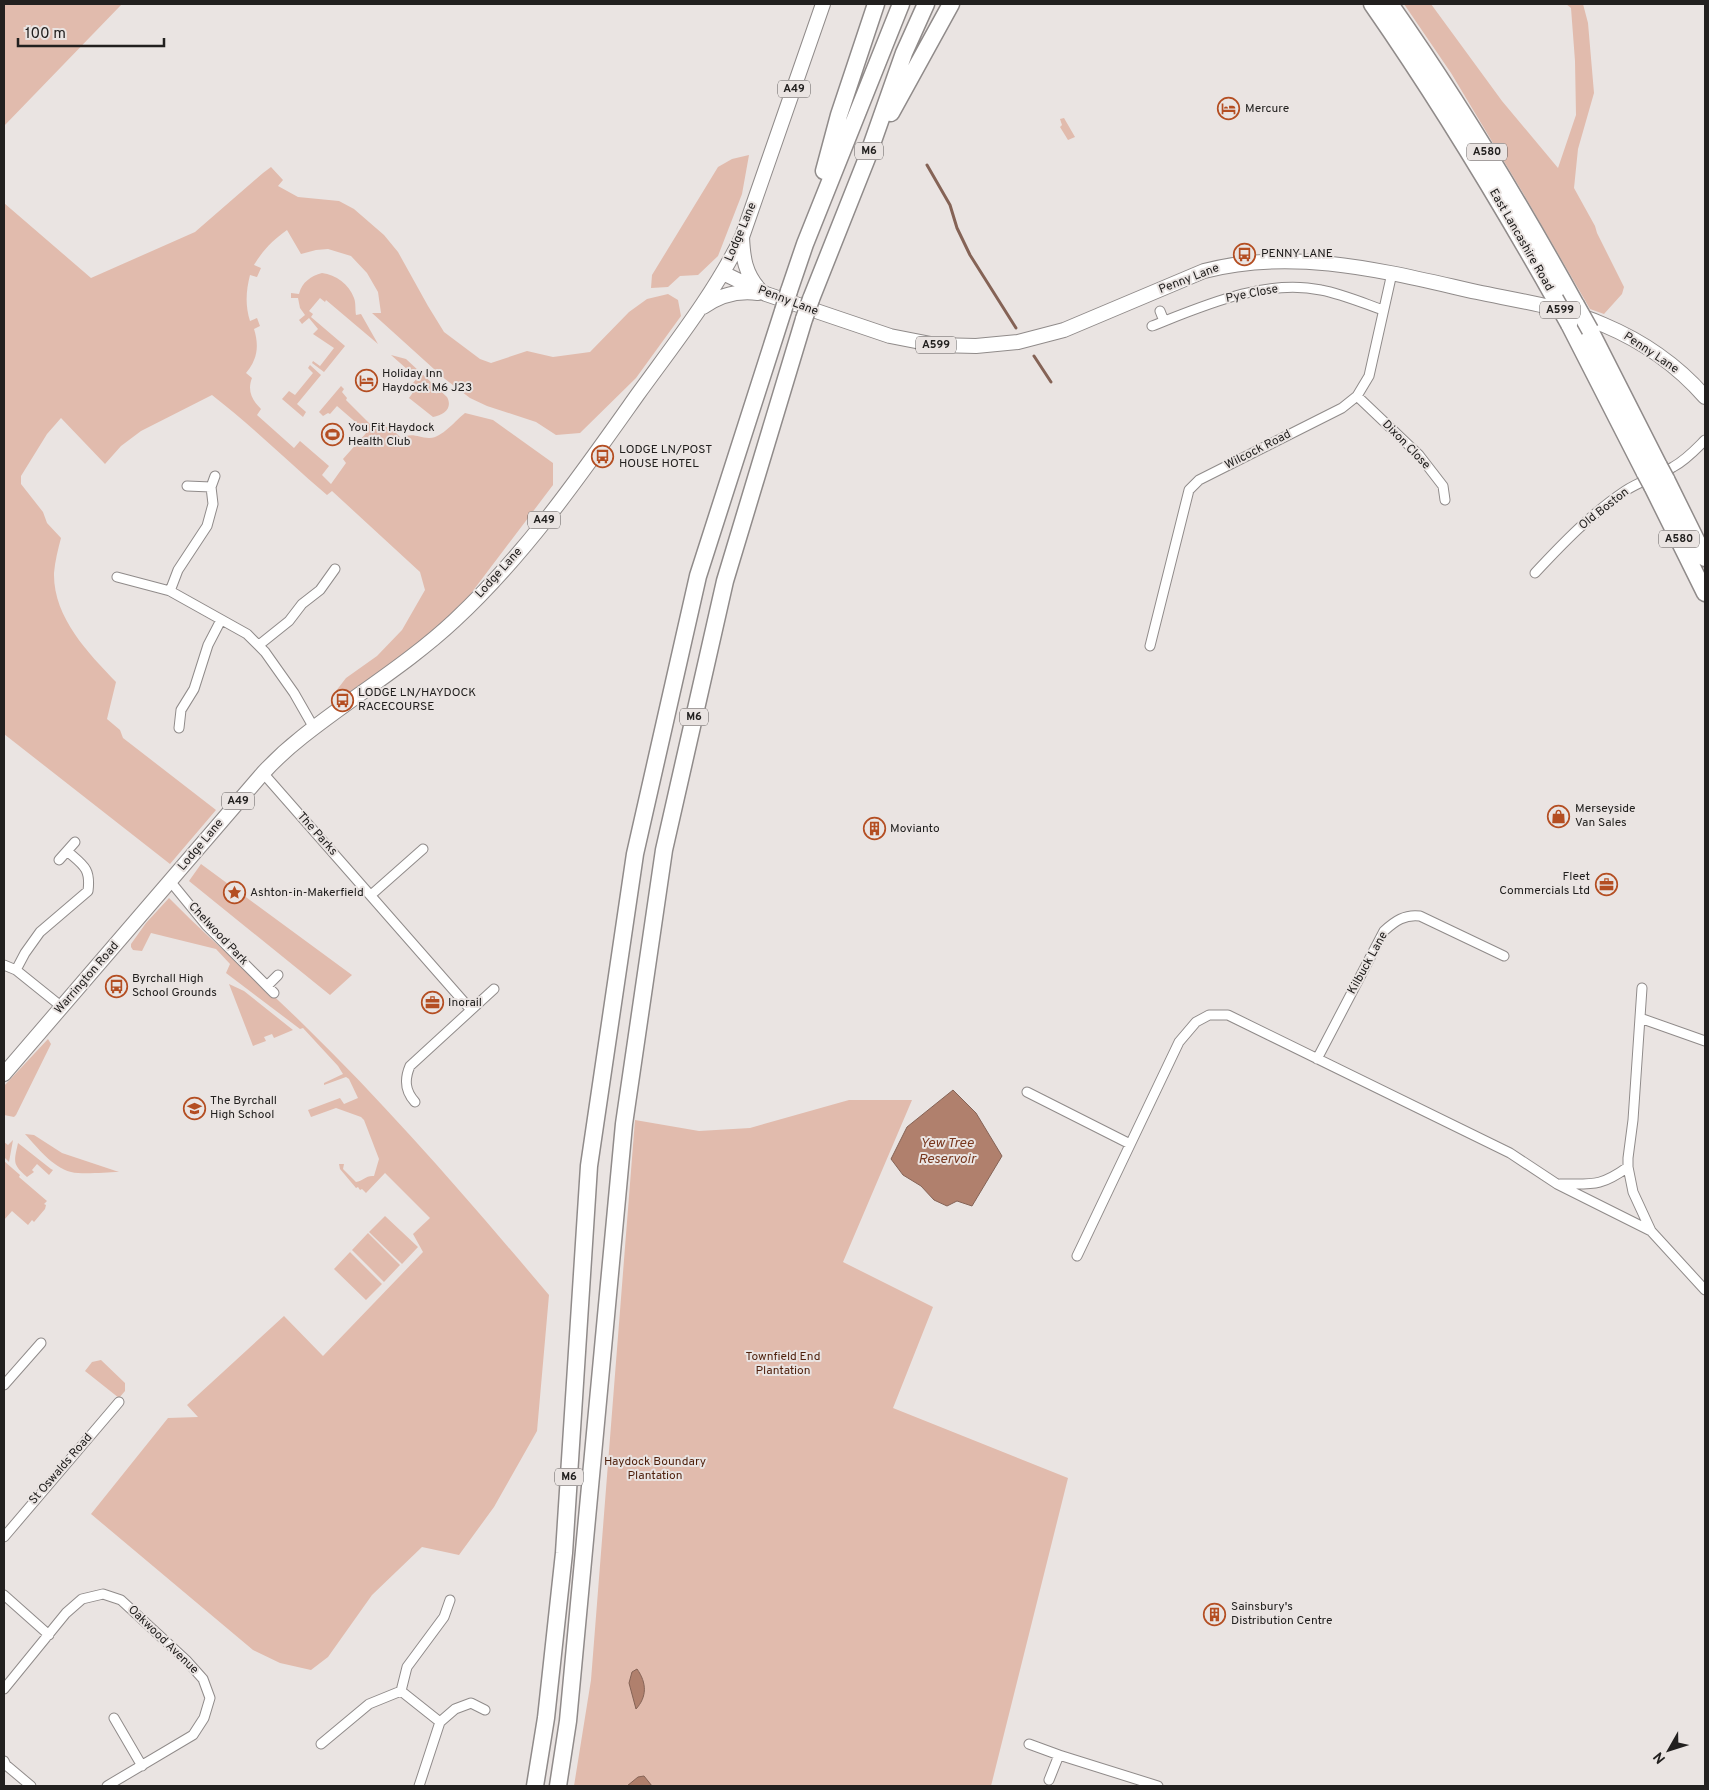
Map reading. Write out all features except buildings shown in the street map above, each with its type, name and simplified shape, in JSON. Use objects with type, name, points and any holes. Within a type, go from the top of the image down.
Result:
[{"type":"highway","points":[[806,244],[839,115],[876,4]]},
{"type":"highway","name":"M6","points":[[535,1786],[546,1718],[564,1553],[589,1166],[635,854],[695,586],[789,291],[901,4]]},
{"type":"highway","name":"M6","points":[[558,1786],[568,1721],[624,1124],[666,841],[725,581],[804,318],[867,158],[904,54],[926,4]]},
{"type":"highway","points":[[867,158],[951,4]]},
{"type":"highway","name":"East Lancashire Road","points":[[1372,4],[1484,176],[1655,476],[1705,558]]},
{"type":"highway","name":"East Lancashire Road","points":[[1390,4],[1457,103],[1498,170],[1590,330],[1705,593]]},
{"type":"main road","name":"Lodge Lane","points":[[170,881],[263,773],[287,749],[420,649],[454,620],[504,570],[582,472],[701,308],[723,273],[742,237],[823,4]]},
{"type":"main road","points":[[742,237],[744,260],[748,275],[766,294]]},
{"type":"main road","name":"Penny Lane","points":[[723,273],[766,294],[890,336],[936,345],[976,346],[1018,342],[1064,330],[1204,271],[1242,263],[1302,260],[1342,264],[1549,306],[1604,325],[1635,340],[1653,352],[1685,376],[1705,397]]},
{"type":"main road","name":"A599","points":[[701,308],[728,294],[748,292],[766,294]]},
{"type":"main road","name":"Warrington Road","points":[[4,1074],[170,881]]},
{"type":"street","name":"Wilcock Road","points":[[1150,646],[1189,490],[1199,480],[1342,408],[1357,396],[1368,376],[1392,273]]},
{"type":"street","name":"Pye Close","points":[[1152,326],[1230,297],[1268,288],[1321,290],[1383,310]]},
{"type":"street","points":[[1160,310],[1164,321]]},
{"type":"street","name":"Dixon Close","points":[[1357,396],[1419,455],[1443,486],[1445,500]]},
{"type":"street","name":"Old Boston","points":[[1535,573],[1567,539],[1609,503],[1627,490],[1674,467],[1686,459],[1705,440]]},
{"type":"street","points":[[170,591],[178,570],[206,526],[213,504],[211,487],[215,476]]},
{"type":"street","points":[[186,486],[211,487]]},
{"type":"street","points":[[259,645],[289,621],[302,604],[320,590],[335,569]]},
{"type":"street","points":[[117,577],[170,591],[247,634],[259,645],[294,693],[314,728]]},
{"type":"street","points":[[179,728],[181,710],[194,689],[208,645],[221,620]]},
{"type":"street","name":"The Parks","points":[[263,773],[471,1010]]},
{"type":"street","points":[[59,860],[75,842]]},
{"type":"street","points":[[370,895],[423,849]]},
{"type":"street","points":[[16,970],[40,932],[88,891],[90,876],[82,864],[67,851]]},
{"type":"street","name":"Chelwood Park","points":[[170,881],[206,925],[270,990],[278,975]]},
{"type":"street","name":"Kilbuck Lane","points":[[1317,1059],[1384,931],[1394,922],[1406,916],[1420,916],[1504,956]]},
{"type":"street","points":[[4,965],[16,970],[62,1007]]},
{"type":"street","points":[[415,1102],[406,1086],[406,1080],[413,1061],[494,988]]},
{"type":"street","points":[[1642,988],[1628,1167],[1632,1192],[1651,1231],[1705,1290]]},
{"type":"street","points":[[1077,1256],[1178,1042],[1196,1022],[1209,1015],[1228,1015],[1510,1153],[1557,1184],[1651,1231]]},
{"type":"street","points":[[1640,1018],[1705,1041]]},
{"type":"street","points":[[1028,1092],[1130,1144]]},
{"type":"street","points":[[1557,1184],[1595,1184],[1610,1179],[1628,1167]]},
{"type":"street","points":[[4,1385],[41,1343]]},
{"type":"street","name":"St Oswalds Road","points":[[4,1536],[119,1402]]},
{"type":"street","name":"Oakwood Avenue","points":[[4,1689],[66,1612],[82,1599],[103,1594],[121,1600],[186,1660],[203,1679],[210,1698],[204,1718],[193,1735],[107,1786]]},
{"type":"street","points":[[4,1595],[49,1635]]},
{"type":"street","points":[[401,1691],[407,1667],[444,1617],[450,1600]]},
{"type":"street","points":[[401,1691],[440,1722]]},
{"type":"street","points":[[321,1744],[369,1704],[401,1691]]},
{"type":"street","points":[[419,1786],[440,1722],[455,1709],[472,1703],[485,1710]]},
{"type":"street","points":[[114,1718],[142,1766]]},
{"type":"street","points":[[1029,1744],[1158,1786]]},
{"type":"street","points":[[1049,1780],[1059,1755]]},
{"type":"street","points":[[4,1761],[6,1765],[31,1786]]},
{"type":"green space","points":[[4,4],[122,4],[4,126]]},
{"type":"green space","points":[[1404,4],[1431,4],[1502,101],[1558,168],[1576,115],[1575,61],[1571,8],[1566,4],[1583,4],[1588,23],[1594,93],[1578,149],[1574,188],[1595,226],[1624,287],[1622,294],[1604,314],[1590,309],[1451,73]]},
{"type":"green space","points":[[1064,118],[1075,137],[1068,140],[1060,127],[1062,125],[1060,119]]},
{"type":"green space","points":[[749,155],[742,194],[718,256],[698,275],[680,276],[668,287],[651,288],[652,275],[718,167],[732,159]]},
{"type":"green space","points":[[271,167],[283,180],[278,186],[298,197],[339,201],[354,209],[384,235],[398,252],[444,332],[480,359],[491,363],[527,351],[553,357],[590,352],[629,312],[647,299],[668,294],[678,300],[681,316],[636,378],[580,433],[556,435],[536,422],[487,406],[470,398],[445,379],[372,313],[381,313],[378,292],[367,273],[351,256],[328,249],[301,254],[287,230],[269,246],[254,265],[261,268],[257,277],[250,275],[247,292],[247,309],[250,321],[257,318],[260,326],[254,329],[257,341],[256,352],[253,362],[246,373],[252,378],[251,395],[261,409],[257,415],[294,448],[300,441],[329,466],[322,475],[331,484],[346,463],[343,459],[367,432],[337,406],[330,414],[328,413],[323,416],[319,412],[341,386],[344,389],[342,392],[347,398],[346,400],[371,425],[388,427],[401,438],[412,435],[434,438],[465,413],[493,420],[553,463],[553,485],[466,600],[427,636],[360,690],[338,696],[336,691],[346,678],[377,656],[402,630],[425,590],[420,572],[332,491],[327,495],[212,395],[141,431],[121,446],[105,464],[61,418],[47,434],[21,476],[21,484],[43,512],[47,523],[61,538],[54,573],[59,605],[74,633],[94,659],[116,682],[107,719],[120,730],[123,738],[216,810],[170,864],[4,734],[4,203],[91,278],[195,232]]},
{"type":"green space","points":[[322,273],[337,278],[349,288],[355,300],[356,315],[361,314],[378,344],[326,300],[325,302],[320,298],[309,311],[313,314],[311,317],[345,346],[324,372],[312,363],[313,361],[320,366],[334,348],[313,334],[318,329],[309,318],[302,324],[299,320],[305,315],[300,308],[298,298],[291,298],[291,293],[299,294],[302,286],[308,280]]},
{"type":"green space","points":[[391,355],[406,359],[447,397],[449,401],[448,408],[441,415],[433,417],[409,398],[414,391],[410,387],[417,378]]},
{"type":"green space","points":[[310,365],[321,375],[297,404],[306,412],[303,417],[282,399],[289,391],[295,395],[313,373],[308,368]]},
{"type":"green space","points":[[201,864],[352,975],[330,995],[189,881]]},
{"type":"green space","points":[[169,898],[290,1011],[370,1092],[461,1192],[549,1295],[537,1431],[494,1507],[459,1555],[422,1547],[372,1595],[328,1657],[311,1670],[280,1663],[253,1650],[91,1514],[168,1418],[198,1417],[187,1405],[284,1316],[323,1356],[423,1252],[413,1234],[430,1218],[385,1173],[366,1193],[358,1187],[356,1188],[340,1169],[339,1164],[344,1164],[343,1169],[356,1182],[369,1176],[374,1176],[379,1159],[364,1120],[361,1117],[336,1108],[311,1117],[308,1110],[340,1098],[344,1104],[358,1098],[349,1079],[346,1077],[324,1085],[324,1083],[343,1074],[338,1066],[303,1028],[300,1029],[226,973],[230,964],[216,949],[151,933],[142,951],[133,950],[131,944],[146,923]]},
{"type":"green space","points":[[229,984],[244,991],[293,1030],[274,1038],[272,1034],[264,1037],[266,1041],[253,1046]]},
{"type":"green space","points":[[48,1039],[51,1044],[16,1115],[14,1117],[4,1115],[4,1086]]},
{"type":"green space","name":"Townfield End Plantation","points":[[849,1100],[912,1100],[843,1262],[933,1307],[893,1408],[1068,1478],[991,1786],[574,1786],[591,1680],[635,1120],[699,1131],[750,1128]]},
{"type":"green space","points":[[25,1134],[34,1135],[62,1153],[119,1172],[71,1172],[57,1166]]},
{"type":"green space","points":[[13,1140],[9,1162],[4,1157],[4,1142],[8,1145]]},
{"type":"green space","points":[[18,1143],[53,1170],[49,1175],[37,1164],[32,1170],[34,1172],[27,1177],[22,1173],[15,1162]]},
{"type":"green space","points":[[4,1161],[47,1201],[44,1204],[46,1205],[45,1209],[34,1222],[32,1220],[28,1225],[12,1211],[4,1220]]},
{"type":"green space","points":[[385,1216],[418,1247],[402,1264],[369,1232]]},
{"type":"green space","points":[[368,1233],[400,1265],[384,1282],[352,1250]]},
{"type":"green space","points":[[350,1252],[382,1284],[366,1300],[334,1269]]},
{"type":"green space","points":[[101,1360],[125,1383],[125,1391],[119,1398],[85,1371],[92,1362]]},
{"type":"water","name":"Yew Tree Reservoir","points":[[953,1090],[976,1113],[1002,1156],[972,1206],[957,1201],[947,1206],[934,1200],[921,1186],[903,1175],[891,1159],[907,1127]]},
{"type":"water","points":[[637,1669],[643,1679],[644,1695],[636,1709],[629,1683],[632,1672]]},
{"type":"water","points":[[644,1776],[652,1786],[627,1786],[638,1777]]},
{"type":"waterway","points":[[927,165],[950,205],[957,228],[970,255],[1016,328]]},
{"type":"waterway","points":[[1034,356],[1051,382]]},
{"type":"place","name":"Mercure","points":[[1229,109]]},
{"type":"place","name":"PENNY LANE","points":[[1245,254]]},
{"type":"place","name":"Holiday Inn Haydock M6 J23","points":[[366,381]]},
{"type":"place","name":"You Fit Haydock Health Club","points":[[332,435]]},
{"type":"place","name":"LODGE LN/POST HOUSE HOTEL","points":[[603,457]]},
{"type":"place","name":"LODGE LN/HAYDOCK RACECOURSE","points":[[342,700]]},
{"type":"place","name":"Merseyside Van Sales","points":[[1559,816]]},
{"type":"place","name":"Movianto","points":[[874,829]]},
{"type":"place","name":"Fleet Commercials Ltd","points":[[1606,884]]},
{"type":"place","name":"Ashton-in-Makerfield","points":[[234,893]]},
{"type":"place","name":"Byrchall High School Grounds","points":[[116,986]]},
{"type":"place","name":"Inorail","points":[[432,1003]]},
{"type":"place","name":"The Byrchall High School","points":[[194,1108]]},
{"type":"place","name":"Sainsbury's Distribution Centre","points":[[1215,1614]]},
{"type":"park label","name":"Haydock Boundary Plantation","points":[[655,1469]]}]
